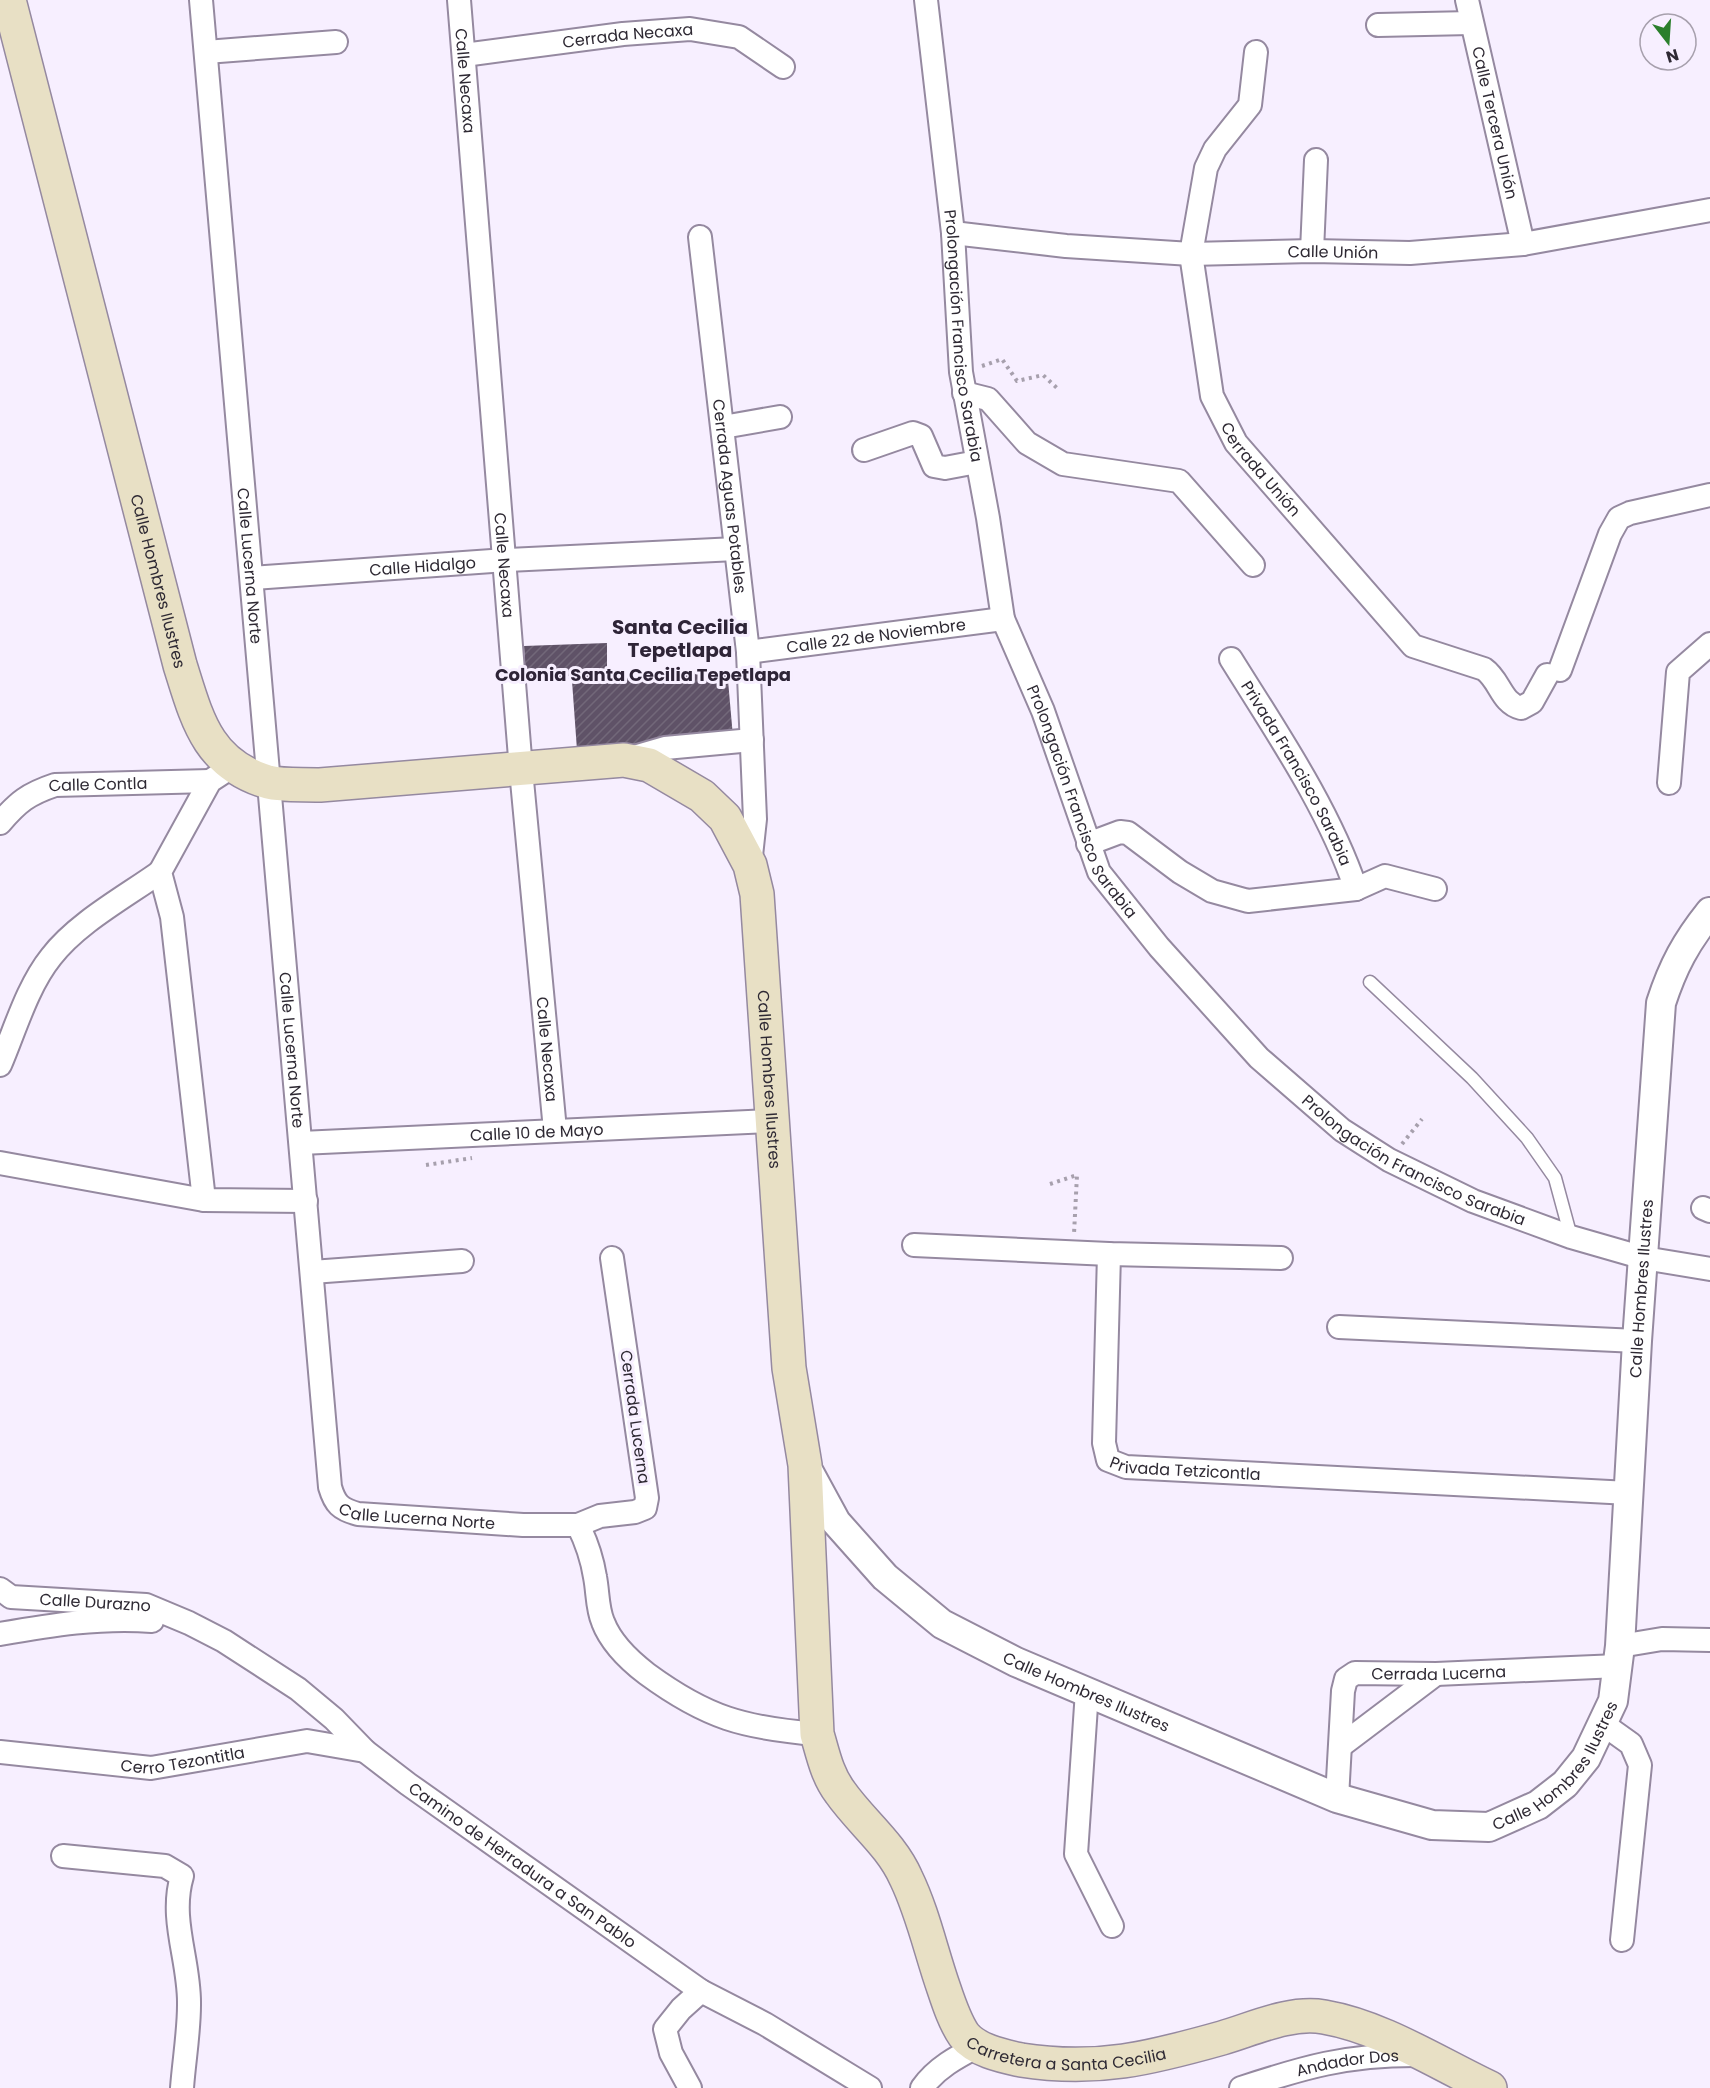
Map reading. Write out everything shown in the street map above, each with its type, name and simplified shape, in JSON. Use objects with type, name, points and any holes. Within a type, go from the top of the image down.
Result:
[{"type":"main road","name":"Calle Hombres Ilustres","points":[[9,0],[180,665],[198,723],[210,745],[221,774],[269,782],[320,785],[624,760],[649,765],[702,796],[725,818],[750,865],[757,894],[789,1368],[805,1465],[817,1734]]},
{"type":"main road","name":"Carretera a Santa Cecilia","points":[[817,1734],[826,1767],[839,1791],[900,1865],[915,1897],[951,2009],[964,2035],[978,2046],[1009,2057],[1038,2062],[1126,2062],[1291,2018],[1323,2016],[1384,2036],[1490,2088]]},
{"type":"street","name":"Calle Lucerna Norte","points":[[201,0],[330,1487],[334,1502],[342,1510],[358,1514],[523,1525],[578,1525]]},
{"type":"street","name":"Calle Necaxa","points":[[459,0],[506,560],[521,770],[555,1130]]},
{"type":"street","name":"Prolongación Francisco Sarabia","points":[[926,0],[953,233],[962,382],[1003,619],[1043,711],[1099,872],[1112,892],[1259,1058],[1341,1130],[1389,1160],[1473,1201],[1571,1237],[1644,1258],[1710,1269]]},
{"type":"street","name":"Calle Tercera Unión","points":[[1467,0],[1523,244]]},
{"type":"street","points":[[1378,26],[1471,23]]},
{"type":"street","name":"Cerrada Necaxa","points":[[464,55],[623,34],[690,29],[739,37],[783,67]]},
{"type":"street","points":[[206,52],[336,42]]},
{"type":"street","name":"Cerrada Unión","points":[[1256,52],[1250,105],[1215,149],[1206,168],[1191,254],[1212,396],[1225,426],[1236,443],[1413,646],[1484,669],[1493,675],[1507,700],[1513,706],[1521,708],[1532,702],[1553,672],[1610,534],[1619,518],[1630,513],[1710,495]]},
{"type":"street","points":[[1312,251],[1316,160]]},
{"type":"street","name":"Calle Unión","points":[[953,233],[1066,246],[1191,254],[1312,251],[1410,253],[1523,244],[1710,210]]},
{"type":"street","name":"Cerrada Aguas Potables","points":[[700,237],[748,652],[755,819],[750,865]]},
{"type":"street","points":[[962,382],[988,399],[1028,443],[1062,465],[1179,481],[1253,565]]},
{"type":"street","points":[[723,427],[780,417]]},
{"type":"street","points":[[864,450],[913,433],[921,436],[934,466],[945,468],[977,462]]},
{"type":"street","name":"Calle Hidalgo","points":[[252,578],[506,560],[736,549]]},
{"type":"street","name":"Calle 22 de Noviembre","points":[[748,652],[1003,619]]},
{"type":"street","points":[[1669,783],[1678,672],[1710,644]]},
{"type":"street","name":"Privada Francisco Sarabia","points":[[1231,659],[1289,751],[1338,841],[1356,889]]},
{"type":"street","name":"Calle Hombres Ilustres","points":[[624,760],[665,748],[752,740]]},
{"type":"street","name":"Calle Contla","points":[[0,824],[19,801],[37,791],[55,785],[221,774]]},
{"type":"street","points":[[0,1065],[38,978],[50,958],[67,939],[160,872],[221,774]]},
{"type":"street","points":[[1088,844],[1120,832],[1128,832],[1180,872],[1212,891],[1248,901],[1356,889],[1385,876],[1435,889]]},
{"type":"street","points":[[160,872],[172,917],[204,1200]]},
{"type":"street","name":"Calle Hombres Ilustres","points":[[805,1465],[836,1522],[885,1578],[913,1603],[976,1643],[1336,1798],[1432,1825],[1490,1827],[1538,1805],[1565,1784],[1586,1758],[1613,1701],[1619,1656],[1660,1003],[1673,966],[1690,937],[1710,912]]},
{"type":"street","name":"Calle 10 de Mayo","points":[[301,1143],[771,1120]]},
{"type":"street","points":[[0,1163],[204,1200],[306,1201]]},
{"type":"street","points":[[914,1245],[1073,1253],[1281,1258]]},
{"type":"street","name":"Privada Tetzicontla","points":[[1109,1254],[1104,1443],[1108,1460],[1126,1467],[1629,1493]]},
{"type":"street","name":"Cerrada Lucerna","points":[[578,1525],[600,1516],[636,1512],[645,1508],[647,1498],[612,1257]]},
{"type":"street","points":[[312,1272],[462,1261]]},
{"type":"street","points":[[1339,1327],[1637,1341]]},
{"type":"street","points":[[578,1525],[590,1548],[603,1623],[616,1644],[639,1667],[681,1698],[709,1713],[743,1724],[817,1734]]},
{"type":"street","name":"Calle Durazno","points":[[0,1589],[11,1597],[146,1605],[189,1623]]},
{"type":"street","points":[[0,1634],[61,1623],[126,1619],[189,1623]]},
{"type":"street","name":"Camino de Herradura a San Pablo","points":[[189,1623],[224,1641],[298,1689],[334,1719],[365,1751],[417,1791],[701,1991],[765,2024],[870,2088]]},
{"type":"street","name":"Cerrada Lucerna","points":[[1336,1798],[1346,1679],[1355,1673],[1436,1674],[1619,1656],[1662,1639],[1710,1640]]},
{"type":"street","points":[[1342,1744],[1436,1674]]},
{"type":"street","points":[[1087,1691],[1076,1854],[1112,1926]]},
{"type":"street","points":[[1603,1724],[1631,1744],[1640,1765],[1622,1940]]},
{"type":"street","name":"Cerro Tezontitla","points":[[0,1752],[151,1768],[307,1741],[365,1751]]},
{"type":"street","points":[[63,1856],[165,1866],[182,1876],[178,1891],[177,1923],[187,1969],[189,2005],[182,2088]]},
{"type":"street","points":[[690,2088],[671,2053],[665,2029],[681,2009],[701,1991]]},
{"type":"street","points":[[922,2088],[928,2078],[951,2060],[978,2046]]},
{"type":"street","name":"Andador Dos","points":[[1241,2088],[1308,2066],[1348,2057],[1421,2055]]},
{"type":"lane","points":[[1370,982],[1472,1078],[1527,1138],[1555,1178],[1571,1237]]},
{"type":"path","points":[[962,382],[1002,359],[1017,381],[1043,375],[1058,389]]},
{"type":"path","points":[[1389,1160],[1422,1119]]},
{"type":"path","points":[[1050,1184],[1077,1175],[1073,1253]]},
{"type":"building","points":[[607,643],[607,677],[526,680],[524,646]]},
{"type":"building","points":[[727,669],[733,737],[577,750],[572,681]]},
{"type":"district","name":"Santa Cecilia Tepetlapa","points":[[680,638]]},
{"type":"district","name":"Colonia Santa Cecilia Tepetlapa","points":[[643,674]]}]
